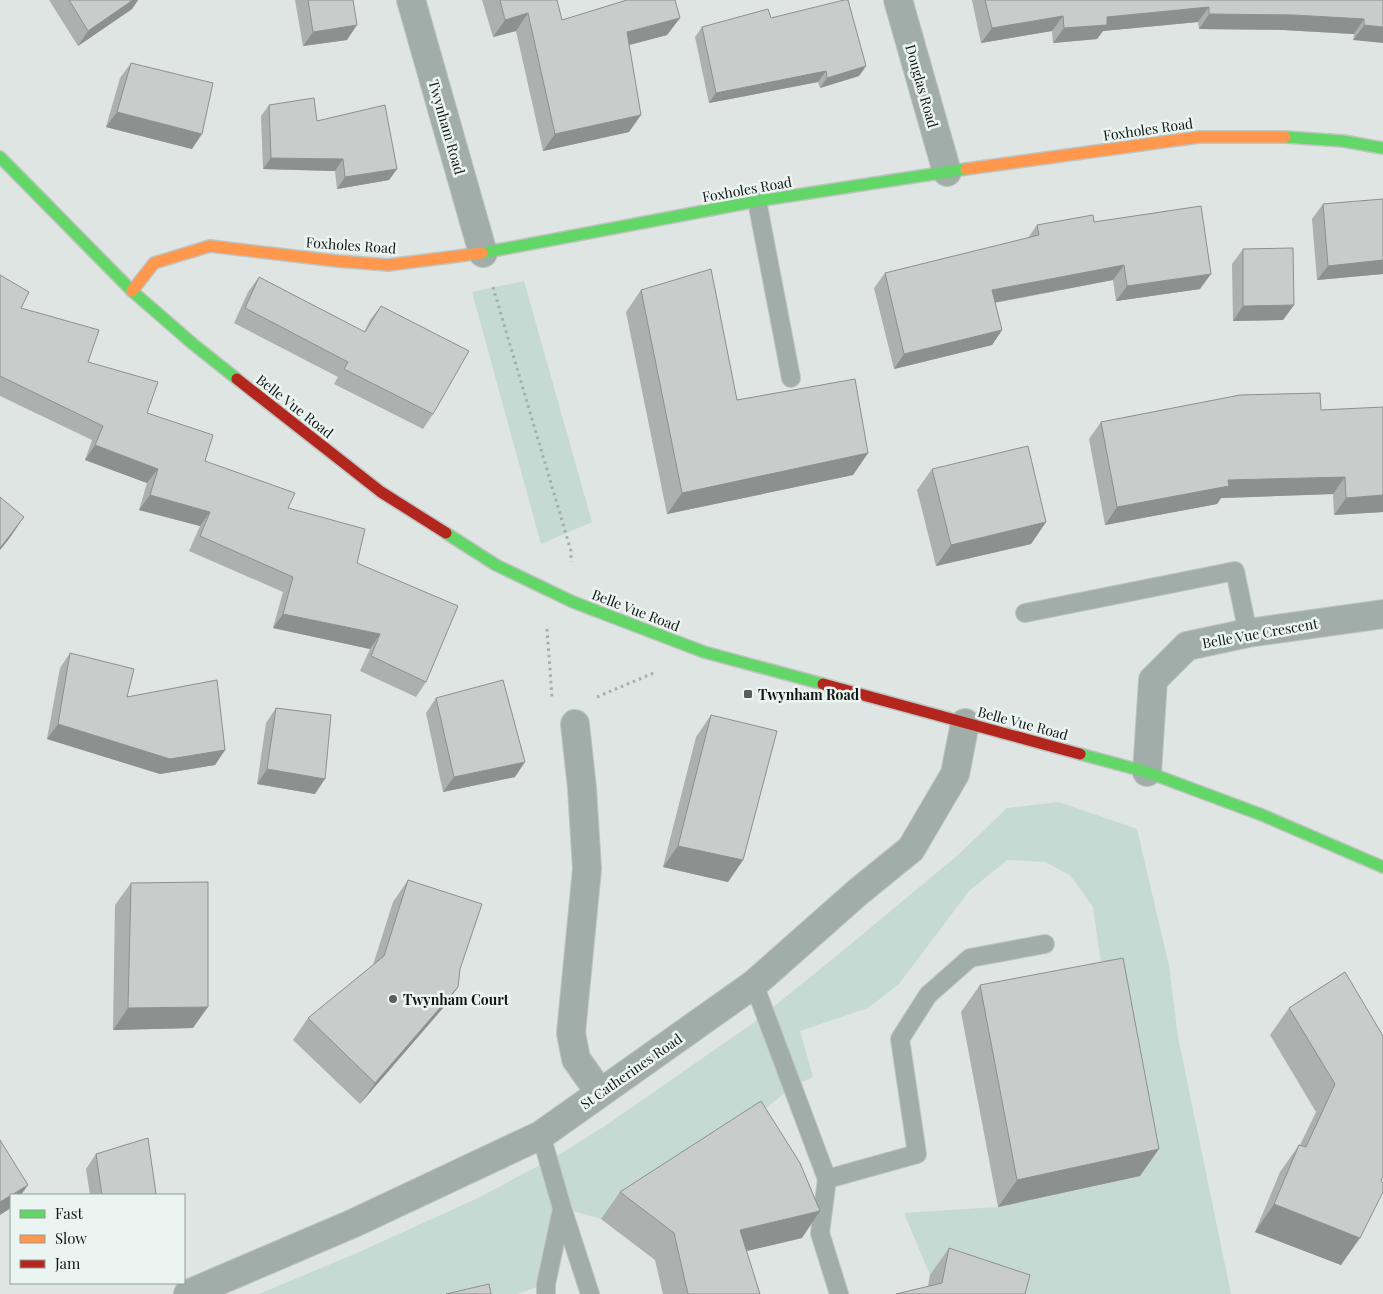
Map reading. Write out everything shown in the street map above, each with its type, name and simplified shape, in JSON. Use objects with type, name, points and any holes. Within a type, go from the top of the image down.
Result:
[{"type":"main road","name":"Foxholes Road","points":[[132,291],[154,263],[210,246],[337,261],[388,264],[483,254],[757,201],[1199,137],[1271,136],[1343,141],[1383,148]]},
{"type":"main road","name":"Belle Vue Road","points":[[0,157],[132,291],[193,344],[381,492],[496,565],[573,602],[704,652],[1148,772],[1262,815],[1383,867]]},
{"type":"street","name":"Twynham Road","points":[[411,0],[483,254]]},
{"type":"street","name":"Douglas Road","points":[[898,0],[947,172]]},
{"type":"street","name":"Belle Vue Crescent","points":[[1148,772],[1153,680],[1187,646],[1248,633],[1383,614]]},
{"type":"street","name":"St Catherines Road","points":[[188,1294],[354,1223],[541,1135],[754,984],[858,892],[911,849],[955,774],[965,723]]},
{"type":"street","points":[[575,724],[582,788],[587,869],[571,1033],[576,1058],[600,1093]]},
{"type":"lane","points":[[757,201],[791,378]]},
{"type":"lane","points":[[1025,613],[1235,572],[1248,633]]},
{"type":"lane","points":[[827,1179],[917,1154],[900,1039],[928,995],[970,958],[1045,944]]},
{"type":"lane","points":[[754,984],[827,1179],[820,1233],[839,1294]]},
{"type":"lane","points":[[541,1135],[590,1294]]},
{"type":"lane","points":[[546,1294],[546,1284],[562,1208]]},
{"type":"path","points":[[483,254],[571,551],[573,602]]},
{"type":"path","points":[[544,588],[552,709],[575,724],[580,704],[704,652]]},
{"type":"green space","points":[[524,281],[592,522],[541,544],[472,292]]},
{"type":"green space","points":[[1059,802],[1137,829],[1169,966],[1178,1037],[1231,1294],[988,1294],[930,1275],[904,1213],[998,1207],[1140,1176],[1104,985],[1093,907],[1070,875],[1045,862],[1007,860],[969,891],[899,984],[868,1008],[800,1031],[813,1077],[792,1087],[742,1128],[601,1219],[562,1208],[546,1284],[517,1294],[259,1294],[357,1253],[478,1198],[555,1157],[605,1126],[756,1021],[958,855],[1007,808]]},
{"type":"building","points":[[69,0],[133,0],[88,31]]},
{"type":"building","points":[[308,0],[353,0],[357,25],[313,32]]},
{"type":"building","points":[[500,0],[557,0],[562,20],[627,0],[675,0],[680,18],[627,32],[641,115],[555,134],[528,13],[505,20]]},
{"type":"building","points":[[848,0],[866,66],[827,78],[826,71],[716,93],[702,27],[768,9],[771,18]]},
{"type":"building","points":[[985,0],[1383,0],[1383,27],[1364,25],[1364,19],[1294,15],[1209,14],[1209,7],[1107,17],[1107,25],[1064,28],[1063,16],[992,28]]},
{"type":"building","points":[[131,63],[213,83],[202,134],[117,112]]},
{"type":"building","points":[[314,98],[317,121],[385,105],[397,169],[345,177],[343,159],[271,158],[269,105]]},
{"type":"building","points":[[1383,199],[1383,260],[1328,266],[1323,204]]},
{"type":"building","points":[[1201,206],[1211,274],[1127,286],[1124,265],[992,290],[1002,330],[904,354],[885,273],[1039,235],[1037,225],[1093,215],[1094,222]]},
{"type":"building","points":[[1293,248],[1294,305],[1243,306],[1243,249]]},
{"type":"building","points":[[711,269],[737,400],[855,379],[868,453],[682,493],[641,290]]},
{"type":"building","points":[[0,275],[29,292],[21,308],[99,330],[88,362],[158,382],[147,413],[213,435],[205,461],[295,493],[288,508],[365,529],[357,563],[458,606],[426,682],[371,656],[380,634],[283,614],[293,577],[200,536],[210,512],[150,495],[158,469],[95,445],[103,426],[0,376]]},
{"type":"building","points":[[259,277],[365,332],[381,306],[469,351],[433,414],[344,369],[348,362],[245,308]]},
{"type":"building","points":[[1320,393],[1321,410],[1383,407],[1383,495],[1346,498],[1345,477],[1228,480],[1229,486],[1117,507],[1101,422],[1240,395]]},
{"type":"building","points":[[1028,446],[1046,522],[951,545],[932,469]]},
{"type":"building","points":[[0,497],[24,517],[0,548]]},
{"type":"building","points":[[70,653],[134,669],[127,697],[217,680],[225,750],[170,759],[58,724]]},
{"type":"building","points":[[503,680],[525,762],[454,777],[436,698]]},
{"type":"building","points":[[276,708],[331,715],[325,779],[267,769]]},
{"type":"building","points":[[711,715],[777,731],[743,860],[678,846]]},
{"type":"building","name":"Twynham Court","points":[[408,880],[482,904],[460,969],[458,987],[375,1083],[308,1018],[384,956]]},
{"type":"building","points":[[208,882],[208,1007],[128,1008],[131,883]]},
{"type":"building","points":[[1123,958],[1159,1149],[1017,1180],[980,985]]},
{"type":"building","points":[[1345,972],[1383,1036],[1383,1176],[1381,1181],[1383,1183],[1383,1192],[1360,1238],[1274,1204],[1299,1145],[1306,1147],[1335,1084],[1289,1008]]},
{"type":"building","points":[[761,1101],[800,1163],[820,1211],[740,1230],[760,1294],[688,1294],[674,1233],[620,1192]]},
{"type":"building","points":[[148,1138],[156,1194],[102,1194],[96,1154]]},
{"type":"building","points":[[0,1140],[28,1185],[10,1194],[10,1196],[0,1202]]},
{"type":"building","points":[[949,1248],[1030,1275],[1025,1294],[896,1294],[942,1283]]},
{"type":"building","points":[[489,1284],[491,1294],[446,1294]]},
{"type":"traffic: fast","points":[[1285,137],[1343,141],[1383,148]]},
{"type":"traffic: fast","points":[[0,157],[132,291],[237,379]]},
{"type":"traffic: fast","points":[[482,253],[757,201],[966,169]]},
{"type":"traffic: fast","points":[[446,533],[496,565],[573,602],[704,652],[823,684]]},
{"type":"traffic: fast","points":[[1080,754],[1147,772],[1262,815],[1383,867]]},
{"type":"traffic: slow","points":[[966,169],[1199,137],[1285,137]]},
{"type":"traffic: slow","points":[[132,291],[154,263],[210,246],[388,265],[482,253]]},
{"type":"traffic: jam","points":[[237,379],[381,492],[446,533]]},
{"type":"traffic: jam","points":[[823,684],[1080,754]]},
{"type":"place","name":"Twynham Road","points":[[748,694]]},
{"type":"place","name":"Twynham Court","points":[[393,999]]}]
